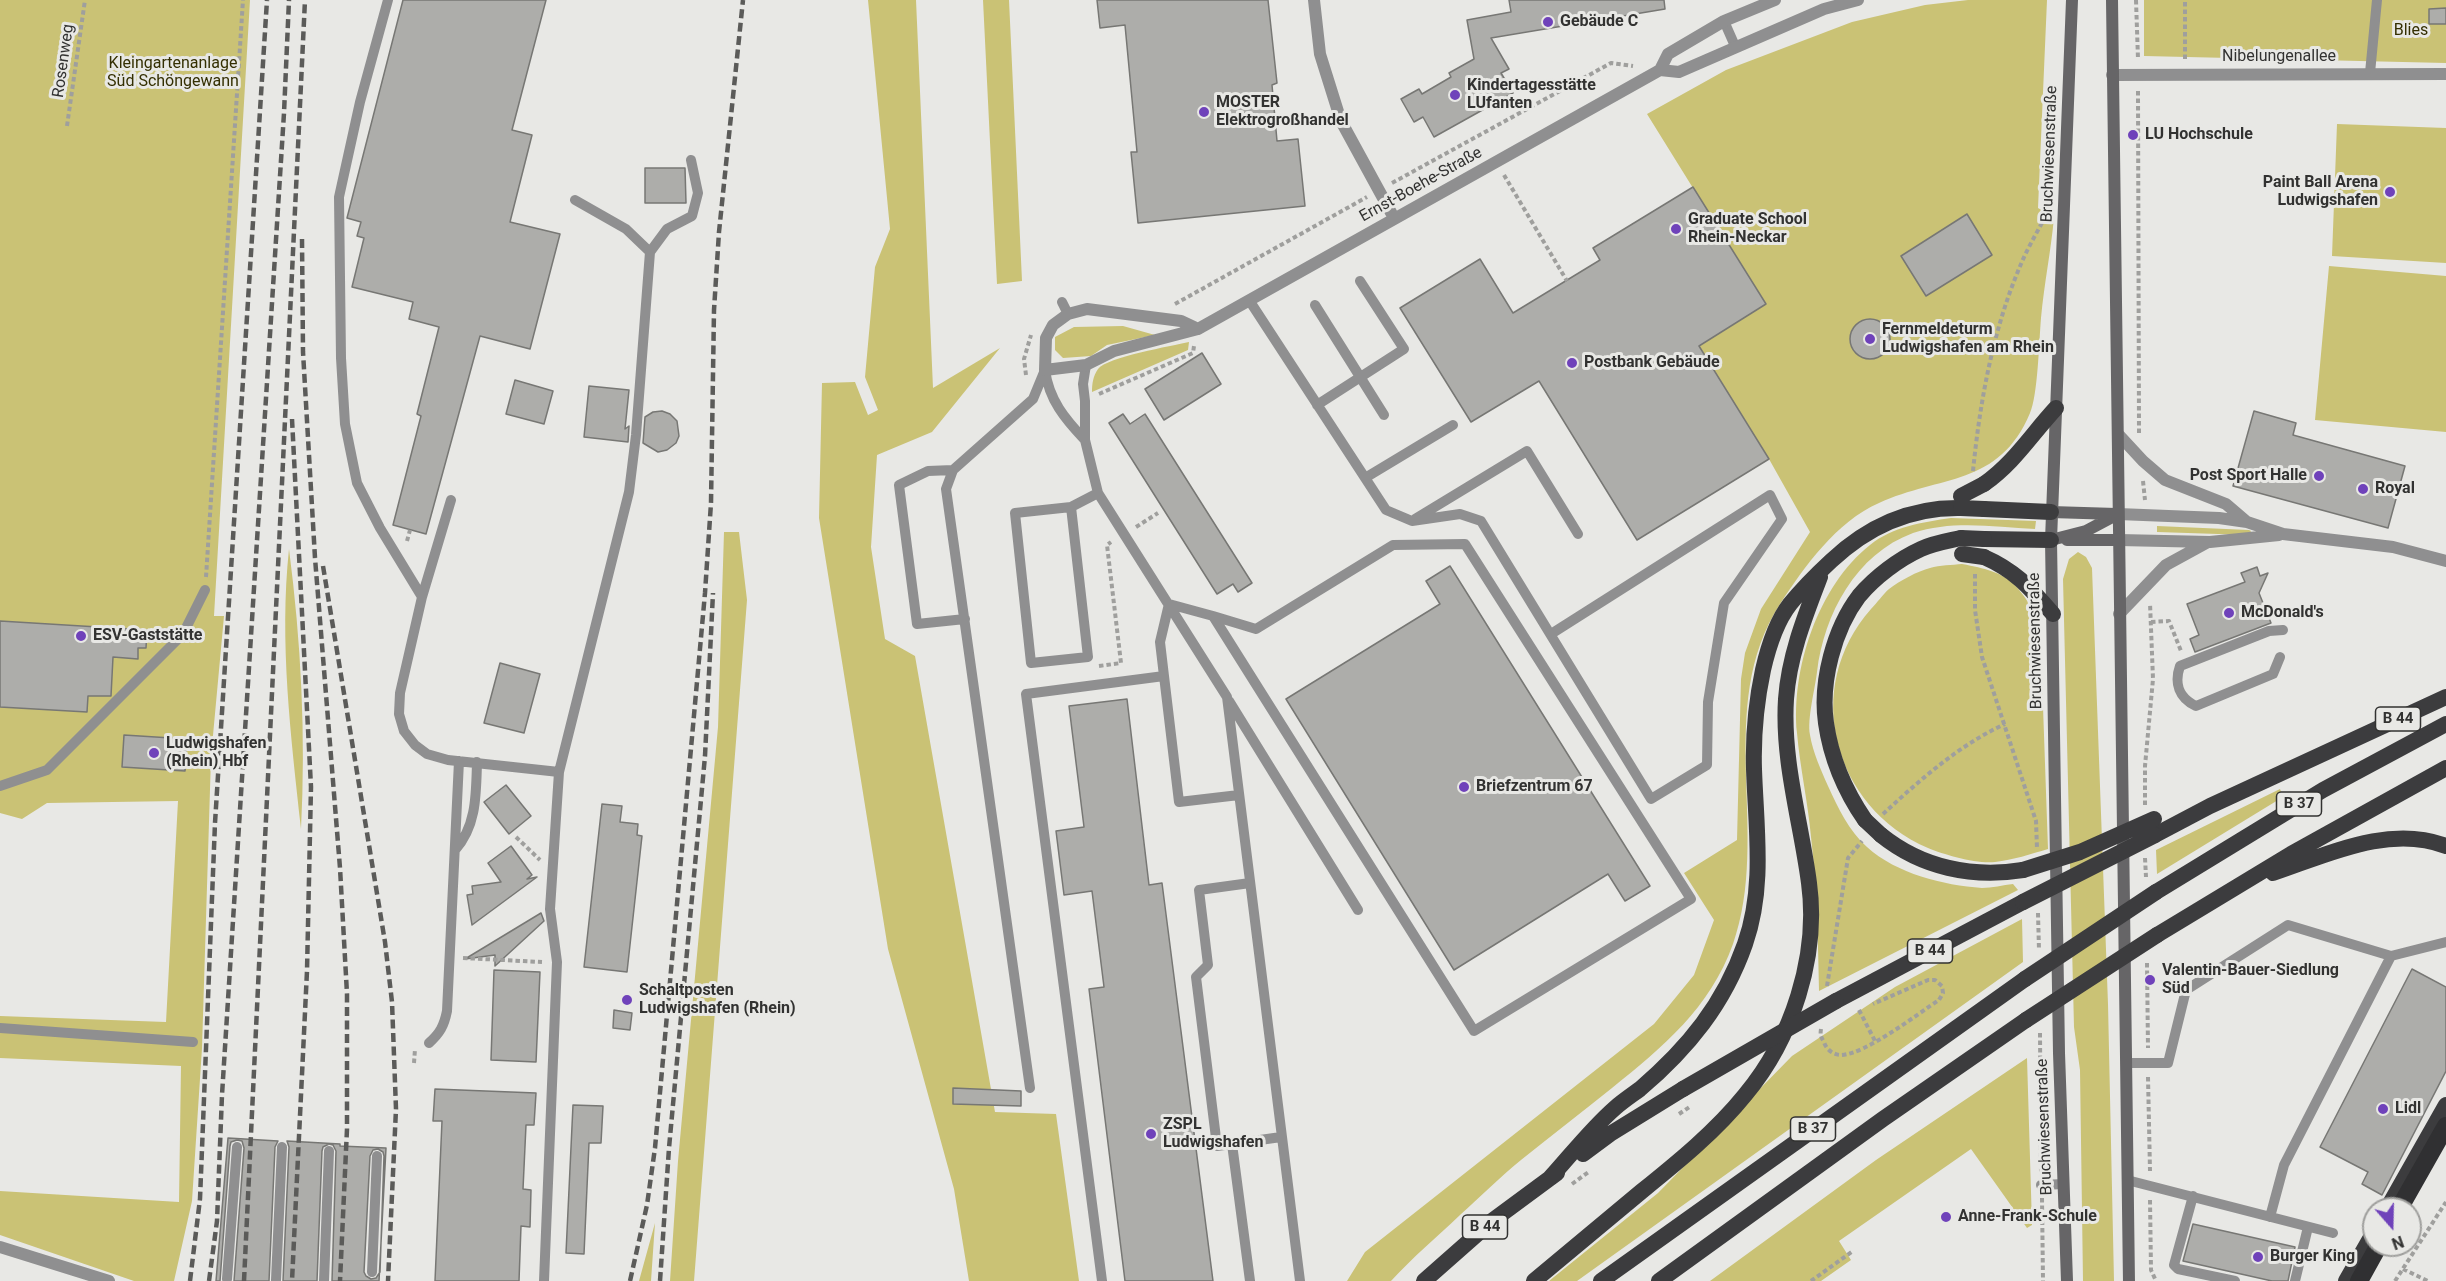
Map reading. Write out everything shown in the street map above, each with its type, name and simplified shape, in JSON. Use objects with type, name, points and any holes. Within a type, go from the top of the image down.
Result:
[{"type":"highway","points":[[1961,502],[1978,480],[2003,471],[2033,432],[2056,408]]},
{"type":"highway","points":[[1550,1178],[1614,1108],[1640,1088],[1680,1051],[1716,1009],[1746,944],[1757,900],[1759,830],[1754,736],[1759,688],[1771,639],[1790,604],[1848,545],[1873,528],[1904,516],[1961,502],[1984,509],[2051,512]]},
{"type":"highway","points":[[2051,540],[1984,538],[1961,546],[1920,549],[1886,570],[1859,596],[1843,624],[1827,676],[1826,721],[1832,753],[1849,795],[1872,829],[1913,855],[1953,870],[1990,873],[2023,870],[2150,828]]},
{"type":"highway","points":[[1961,546],[1979,562],[2004,566],[2020,577],[2053,614]]},
{"type":"highway","points":[[1533,1281],[1705,1137],[1745,1095],[1778,1048],[1802,982],[1810,932],[1810,887],[1786,742],[1786,698],[1793,653],[1824,568]]},
{"type":"highway","name":"B 44","points":[[1424,1281],[1492,1221],[1610,1134],[1832,993],[2031,902],[2150,828],[2210,806],[2446,698]]},
{"type":"highway","name":"B 37","points":[[1601,1281],[2151,887],[2446,724]]},
{"type":"highway","name":"B 37","points":[[1659,1281],[1883,1119],[2026,1020],[2242,883],[2446,768]]},
{"type":"highway","points":[[2242,883],[2373,841],[2409,838],[2446,846]]},
{"type":"highway","points":[[2394,1197],[2446,1105]]},
{"type":"highway","points":[[2406,1197],[2446,1126]]},
{"type":"highway","points":[[2346,1281],[2362,1253]]},
{"type":"highway","points":[[2359,1281],[2372,1257]]},
{"type":"main road","name":"Bruchwiesenstraße","points":[[2067,1281],[2059,1053],[2051,512],[2072,0]]},
{"type":"main road","points":[[2112,0],[2129,1281]]},
{"type":"main road","points":[[2051,512],[2118,514]]},
{"type":"main road","points":[[2051,540],[2082,524],[2118,514]]},
{"type":"main road","points":[[2051,540],[2119,540]]},
{"type":"street","points":[[1314,0],[1320,54],[1341,121],[1395,218]]},
{"type":"street","name":"Ernst-Boehe-Straße","points":[[1045,370],[1086,365],[1114,351],[1198,329],[1660,70],[1668,54],[1724,21],[1775,0]]},
{"type":"street","name":"Ernst-Boehe-Straße","points":[[1660,70],[1678,72],[1824,9],[1858,0]]},
{"type":"street","name":"Nibelungenallee","points":[[2112,75],[2446,74]]},
{"type":"street","points":[[1045,370],[1046,338],[1053,325],[1068,314],[1088,309],[1181,321],[1198,329]]},
{"type":"street","points":[[2118,434],[2165,480],[2226,504],[2247,522]]},
{"type":"street","points":[[2118,514],[2219,518],[2247,522],[2283,534],[2393,547],[2446,561]]},
{"type":"street","points":[[2119,540],[2210,542],[2283,534]]},
{"type":"street","points":[[2120,614],[2166,565],[2210,542]]},
{"type":"street","points":[[0,1247],[109,1281]]},
{"type":"lane","points":[[388,0],[360,102],[339,197],[341,358],[345,424],[357,483],[380,528],[422,597]]},
{"type":"lane","points":[[2370,73],[2377,0]]},
{"type":"lane","points":[[1724,21],[1735,46]]},
{"type":"lane","points":[[544,1281],[557,962],[550,909],[559,772],[629,492],[636,435],[650,252],[667,229],[692,216],[698,193],[691,160]]},
{"type":"lane","points":[[575,200],[626,229],[650,252]]},
{"type":"lane","points":[[1317,405],[1404,349],[1360,281]]},
{"type":"lane","points":[[1249,300],[1386,510],[1412,521],[1460,514],[1481,521],[1651,799],[1707,765],[1708,702],[1724,603],[1782,519],[1770,495],[1551,634]]},
{"type":"lane","points":[[1062,302],[1068,314]]},
{"type":"lane","points":[[1315,305],[1384,415]]},
{"type":"lane","points":[[1086,365],[1083,384],[1085,441],[1098,493],[1358,910]]},
{"type":"lane","points":[[1030,1088],[946,489],[953,470],[1033,399],[1045,370]]},
{"type":"lane","points":[[1045,370],[1047,384],[1059,412],[1085,441]]},
{"type":"lane","points":[[1365,478],[1453,424]]},
{"type":"lane","points":[[1412,521],[1527,451],[1578,534]]},
{"type":"lane","points":[[953,470],[928,471],[899,485],[917,624],[964,619]]},
{"type":"lane","points":[[1071,507],[1088,657],[1031,663],[1015,513],[1071,507],[1098,493]]},
{"type":"lane","points":[[451,501],[422,597],[400,693],[399,714],[404,731],[415,745],[437,758],[559,772]]},
{"type":"lane","points":[[1169,604],[1213,616],[1256,628],[1393,545],[1465,544],[1691,899],[1474,1031],[1213,616]]},
{"type":"lane","points":[[0,786],[47,770],[183,634],[205,590]]},
{"type":"lane","points":[[1169,604],[1160,642],[1179,802],[1239,795]]},
{"type":"lane","points":[[2280,657],[2273,674],[2196,706],[2186,702],[2179,690],[2176,676],[2180,666],[2269,631],[2283,630]]},
{"type":"lane","points":[[1102,1281],[1026,694],[1164,676]]},
{"type":"lane","points":[[1227,697],[1300,1281]]},
{"type":"lane","points":[[429,1043],[444,1025],[447,1011],[459,761]]},
{"type":"lane","points":[[454,850],[469,830],[475,799],[477,762]]},
{"type":"lane","points":[[1250,883],[1199,890],[1208,965],[1196,977],[1217,1146],[1281,1137]]},
{"type":"lane","points":[[2126,1063],[2168,1063],[2186,990],[2288,925],[2391,956],[2446,942]]},
{"type":"lane","points":[[2270,1217],[2284,1165],[2391,956]]},
{"type":"lane","points":[[0,1028],[193,1042]]},
{"type":"lane","points":[[1232,1144],[1250,1281]]},
{"type":"lane","points":[[227,1279],[237,1147]]},
{"type":"lane","points":[[276,1280],[282,1147]]},
{"type":"lane","points":[[324,1281],[329,1151]]},
{"type":"lane","points":[[372,1272],[377,1156]]},
{"type":"lane","points":[[2127,1180],[2333,1233]]},
{"type":"lane","points":[[2041,1185],[2064,1184]]},
{"type":"lane","points":[[2193,1196],[2174,1265],[2178,1269],[2235,1281]]},
{"type":"lane","points":[[2295,1281],[2308,1227]]},
{"type":"path","name":"Rosenweg","points":[[66,126],[85,0]]},
{"type":"path","points":[[205,590],[243,0]]},
{"type":"path","points":[[2136,0],[2139,457],[2147,515]]},
{"type":"path","points":[[2184,74],[2185,0]]},
{"type":"path","points":[[1172,306],[1611,63],[1660,70]]},
{"type":"path","points":[[1496,162],[1567,281]]},
{"type":"path","points":[[1978,480],[1978,416],[2000,326],[2021,264],[2046,215],[2047,203]]},
{"type":"path","points":[[1085,401],[1193,353],[1198,329]]},
{"type":"path","points":[[1032,333],[1024,359],[1026,379],[1033,399]]},
{"type":"path","points":[[1088,657],[1097,666],[1120,663],[1107,545],[1158,513]]},
{"type":"path","points":[[407,541],[410,530]]},
{"type":"path","points":[[1979,562],[1975,610],[1982,657],[2036,821],[2037,856]]},
{"type":"path","points":[[2149,582],[2153,679],[2145,766],[2150,828],[2151,887]]},
{"type":"path","points":[[1882,815],[1912,787],[1979,735],[2005,724]]},
{"type":"path","points":[[1832,993],[1848,858],[1872,829]]},
{"type":"path","points":[[516,837],[553,873]]},
{"type":"path","points":[[2031,902],[2040,962]]},
{"type":"path","points":[[461,952],[462,958],[557,962]]},
{"type":"path","points":[[2147,962],[2151,1270],[2156,1281]]},
{"type":"path","points":[[1822,1022],[1820,1034],[1826,1049],[1839,1055],[1853,1052],[1875,1041],[1939,1000],[1943,993],[1942,986],[1935,980],[1928,980],[1850,1015]]},
{"type":"path","points":[[1859,1010],[1875,1041]]},
{"type":"path","points":[[2040,1032],[2043,1281]]},
{"type":"path","points":[[414,1063],[415,1048]]},
{"type":"path","points":[[2395,1281],[2446,1202]]},
{"type":"path","points":[[1810,1281],[1853,1251]]},
{"type":"path","points":[[2403,1269],[2428,1281]]},
{"type":"green space","name":"Kleingartenanlage Süd Schöngewann","points":[[0,0],[250,0],[214,616],[224,616],[211,757],[202,1048],[192,1201],[174,1281],[134,1281],[0,1235],[0,1191],[179,1202],[181,1066],[0,1058],[0,1016],[166,1022],[178,801],[47,803],[22,819],[0,813]]},
{"type":"green space","points":[[868,0],[916,0],[933,388],[1000,348],[932,432],[877,455],[871,547],[885,639],[915,656],[995,1112],[1056,1114],[1079,1281],[969,1281],[954,1189],[888,949],[819,518],[822,383],[855,382],[868,415],[878,410],[865,377],[875,267],[890,229]]},
{"type":"green space","points":[[983,0],[1009,0],[1022,281],[997,284]]},
{"type":"green space","points":[[1968,0],[2047,0],[2038,208],[2054,217],[2042,305],[2036,381],[2030,413],[2017,437],[2002,454],[1985,467],[1879,503],[1849,521],[1811,560],[1780,604],[1760,644],[1750,686],[1746,728],[1747,859],[1743,902],[1733,944],[1712,988],[1698,1007],[1667,1041],[1513,1167],[1416,1255],[1391,1281],[1347,1281],[1365,1252],[1654,1024],[1694,975],[1714,920],[1684,873],[1737,840],[1741,679],[1745,653],[1761,609],[1810,532],[1769,459],[1699,346],[1765,304],[1647,114],[1726,70],[1852,22],[1925,5]]},
{"type":"green space","name":"Blies","points":[[2144,0],[2446,0],[2446,63],[2144,56]]},
{"type":"green space","name":"Paint Ball Arena Ludwigshafen","points":[[2337,124],[2446,128],[2446,263],[2332,256]]},
{"type":"green space","points":[[2329,266],[2446,276],[2446,432],[2315,420]]},
{"type":"green space","points":[[1123,326],[1155,335],[1107,345],[1091,356],[1063,358],[1055,350],[1055,337],[1074,327]]},
{"type":"green space","points":[[1189,342],[1188,350],[1092,392],[1095,374],[1104,365],[1126,356]]},
{"type":"green space","points":[[1951,518],[2036,521],[2035,529],[1958,525],[1928,529],[1913,533],[1875,555],[1846,589],[1827,629],[1812,704],[1810,735],[1820,768],[1844,819],[1861,841],[1879,856],[1906,871],[1936,881],[1982,888],[2013,884],[2018,890],[1819,991],[1813,856],[1797,733],[1796,708],[1804,656],[1822,606],[1852,562],[1870,545],[1898,530]]},
{"type":"green space","points":[[2157,526],[2251,531],[2249,535],[2157,532]]},
{"type":"green space","points":[[724,532],[739,532],[747,600],[694,1281],[670,1281],[678,1161],[718,727]]},
{"type":"green space","points":[[289,549],[297,618],[301,689],[303,759],[301,829],[290,724],[286,654],[286,584]]},
{"type":"green space","points":[[2078,552],[2086,557],[2092,568],[2108,1004],[2114,1281],[2083,1281],[2080,1070],[2074,1027],[2063,579],[2069,559]]},
{"type":"green space","points":[[1962,564],[1991,571],[2010,580],[2024,596],[2040,621],[2048,849],[1995,862],[1952,856],[1928,848],[1895,829],[1869,804],[1850,775],[1838,743],[1833,709],[1837,674],[1849,640],[1885,593],[1920,571],[1938,566]]},
{"type":"green space","points":[[2280,789],[2283,797],[2157,874],[2156,850]]},
{"type":"green space","points":[[2022,919],[2023,962],[1577,1281],[1549,1281],[1658,1193],[1792,1056],[1895,987]]},
{"type":"green space","points":[[2027,1058],[2032,1225],[2027,1228],[1971,1149],[1839,1241],[1851,1260],[1821,1281],[1710,1281],[1876,1160]]},
{"type":"green space","points":[[655,1223],[651,1281],[639,1281]]},
{"type":"building","points":[[403,0],[546,0],[512,130],[532,135],[510,222],[560,234],[530,349],[480,336],[426,534],[393,525],[421,416],[417,414],[439,327],[409,319],[413,302],[352,287],[364,238],[357,236],[361,222],[347,218]]},
{"type":"building","name":"MOSTER Elektrogroßhandel","points":[[1097,0],[1268,0],[1277,83],[1272,85],[1277,141],[1298,139],[1305,206],[1138,223],[1131,152],[1137,152],[1125,25],[1100,28]]},
{"type":"building","points":[[1509,0],[1664,0],[1665,9],[1491,38],[1509,69],[1501,73],[1513,93],[1434,137],[1423,117],[1414,122],[1401,99],[1419,89],[1422,94],[1451,77],[1449,73],[1474,59],[1467,20],[1511,12]]},
{"type":"building","points":[[2446,8],[2446,24],[2429,24],[2429,9]]},
{"type":"building","points":[[645,168],[685,168],[686,203],[645,203]]},
{"type":"building","name":"Postbank Gebäude","points":[[1693,187],[1766,304],[1699,346],[1769,459],[1637,540],[1539,381],[1471,422],[1400,308],[1480,259],[1513,313],[1600,260],[1593,248]]},
{"type":"building","points":[[1967,214],[1992,255],[1926,296],[1901,256]]},
{"type":"building","name":"Fernmeldeturm Ludwigshafen am Rhein","points":[[1870,319],[1878,320],[1884,325],[1889,331],[1889,347],[1884,353],[1878,358],[1870,359],[1862,358],[1856,353],[1851,347],[1850,339],[1851,331],[1856,325],[1862,320]]},
{"type":"building","points":[[1202,353],[1221,384],[1164,420],[1145,389]]},
{"type":"building","points":[[515,380],[553,391],[544,424],[506,414]]},
{"type":"building","points":[[589,386],[629,390],[625,429],[629,426],[628,442],[584,437]]},
{"type":"building","points":[[662,411],[670,414],[677,421],[679,436],[676,443],[667,450],[658,452],[643,443],[645,417],[653,412]]},
{"type":"building","name":"Post Sport Halle","points":[[2254,411],[2296,423],[2293,435],[2405,466],[2388,528],[2233,486]]},
{"type":"building","points":[[1123,414],[1130,424],[1145,414],[1252,583],[1238,592],[1233,584],[1217,594],[1109,423]]},
{"type":"building","name":"Briefzentrum 67","points":[[1450,566],[1650,886],[1625,901],[1608,874],[1454,970],[1286,699],[1440,604],[1426,581]]},
{"type":"building","name":"McDonald's","points":[[2257,567],[2260,576],[2268,573],[2259,593],[2271,623],[2195,652],[2190,639],[2199,635],[2187,604],[2245,582],[2241,573]]},
{"type":"building","points":[[0,621],[147,630],[146,648],[138,648],[138,659],[113,657],[111,696],[88,696],[87,712],[0,707]]},
{"type":"building","points":[[500,663],[540,674],[524,733],[484,723]]},
{"type":"building","name":"ZSPL Ludwigshafen","points":[[1127,699],[1149,885],[1162,883],[1213,1281],[1125,1281],[1089,989],[1104,987],[1092,891],[1064,895],[1056,831],[1084,827],[1069,706]]},
{"type":"building","name":"Ludwigshafen (Rhein) Hbf","points":[[124,735],[187,739],[185,771],[122,767]]},
{"type":"building","points":[[506,785],[531,816],[509,834],[484,802]]},
{"type":"building","points":[[602,804],[622,806],[620,822],[638,824],[637,835],[642,836],[627,972],[584,967]]},
{"type":"building","points":[[511,846],[532,875],[527,879],[537,877],[472,925],[467,895],[473,894],[472,886],[501,882],[488,863]]},
{"type":"building","points":[[541,913],[544,921],[495,966],[495,955],[465,959]]},
{"type":"building","name":"Lidl","points":[[2412,969],[2446,987],[2446,1071],[2382,1195],[2362,1184],[2368,1172],[2320,1147]]},
{"type":"building","points":[[494,970],[540,972],[536,1062],[491,1060]]},
{"type":"building","points":[[614,1010],[632,1013],[630,1030],[613,1028]]},
{"type":"building","points":[[953,1088],[1021,1091],[1021,1106],[953,1104]]},
{"type":"building","points":[[435,1089],[536,1093],[534,1125],[526,1125],[523,1189],[531,1190],[530,1227],[521,1226],[519,1281],[435,1281],[442,1121],[433,1121]]},
{"type":"building","points":[[573,1105],[603,1106],[601,1143],[589,1143],[584,1254],[566,1253]]},
{"type":"building","points":[[228,1138],[278,1141],[275,1147],[269,1281],[234,1281],[244,1148],[242,1141],[237,1140],[231,1142],[230,1146],[220,1281],[216,1281]]},
{"type":"building","points":[[287,1141],[386,1148],[381,1243],[384,1156],[383,1152],[378,1149],[373,1150],[370,1156],[364,1272],[371,1279],[376,1278],[379,1273],[379,1281],[332,1281],[336,1151],[333,1145],[329,1144],[323,1147],[322,1151],[317,1281],[283,1281],[289,1147]]},
{"type":"building","points":[[2193,1224],[2295,1247],[2288,1281],[2272,1281],[2183,1261]]},
{"type":"railway","points":[[190,1281],[200,1199],[215,823],[267,0]]},
{"type":"railway","points":[[209,1281],[217,1221],[222,1095],[284,113],[289,0]]},
{"type":"railway","points":[[244,1281],[305,0]]},
{"type":"railway","points":[[630,1281],[647,1205],[655,1148],[705,593],[711,503],[714,310],[719,232],[743,0]]},
{"type":"railway","points":[[302,239],[303,352],[315,558],[340,868],[347,994],[347,1129],[340,1281]]},
{"type":"railway","points":[[292,419],[311,787],[307,971],[292,1281]]},
{"type":"railway","points":[[323,566],[385,942],[392,1002],[396,1109],[388,1281]]},
{"type":"railway","points":[[660,1281],[669,1148],[705,756],[713,593]]},
{"type":"place","name":"Gebäude C","points":[[1548,22]]},
{"type":"place","name":"Kindertagesstätte LUfanten","points":[[1455,95]]},
{"type":"place","name":"MOSTER Elektrogroßhandel","points":[[1204,112]]},
{"type":"place","name":"LU Hochschule","points":[[2133,135]]},
{"type":"place","name":"Paint Ball Arena Ludwigshafen","points":[[2390,192]]},
{"type":"place","name":"Graduate School Rhein-Neckar","points":[[1676,229]]},
{"type":"place","name":"Fernmeldeturm Ludwigshafen am Rhein","points":[[1870,339]]},
{"type":"place","name":"Postbank Gebäude","points":[[1572,363]]},
{"type":"place","name":"Post Sport Halle","points":[[2319,476]]},
{"type":"place","name":"Royal","points":[[2363,489]]},
{"type":"place","name":"McDonald's","points":[[2229,613]]},
{"type":"place","name":"ESV-Gaststätte","points":[[81,636]]},
{"type":"place","name":"Ludwigshafen (Rhein) Hbf","points":[[154,753]]},
{"type":"place","name":"Briefzentrum 67","points":[[1464,787]]},
{"type":"place","name":"Valentin-Bauer-Siedlung Süd","points":[[2150,980]]},
{"type":"place","name":"Schaltposten Ludwigshafen (Rhein)","points":[[627,1000]]},
{"type":"place","name":"Lidl","points":[[2383,1109]]},
{"type":"place","name":"ZSPL Ludwigshafen","points":[[1151,1134]]},
{"type":"place","name":"Anne-Frank-Schule","points":[[1946,1217]]},
{"type":"place","name":"Burger King","points":[[2258,1257]]}]
